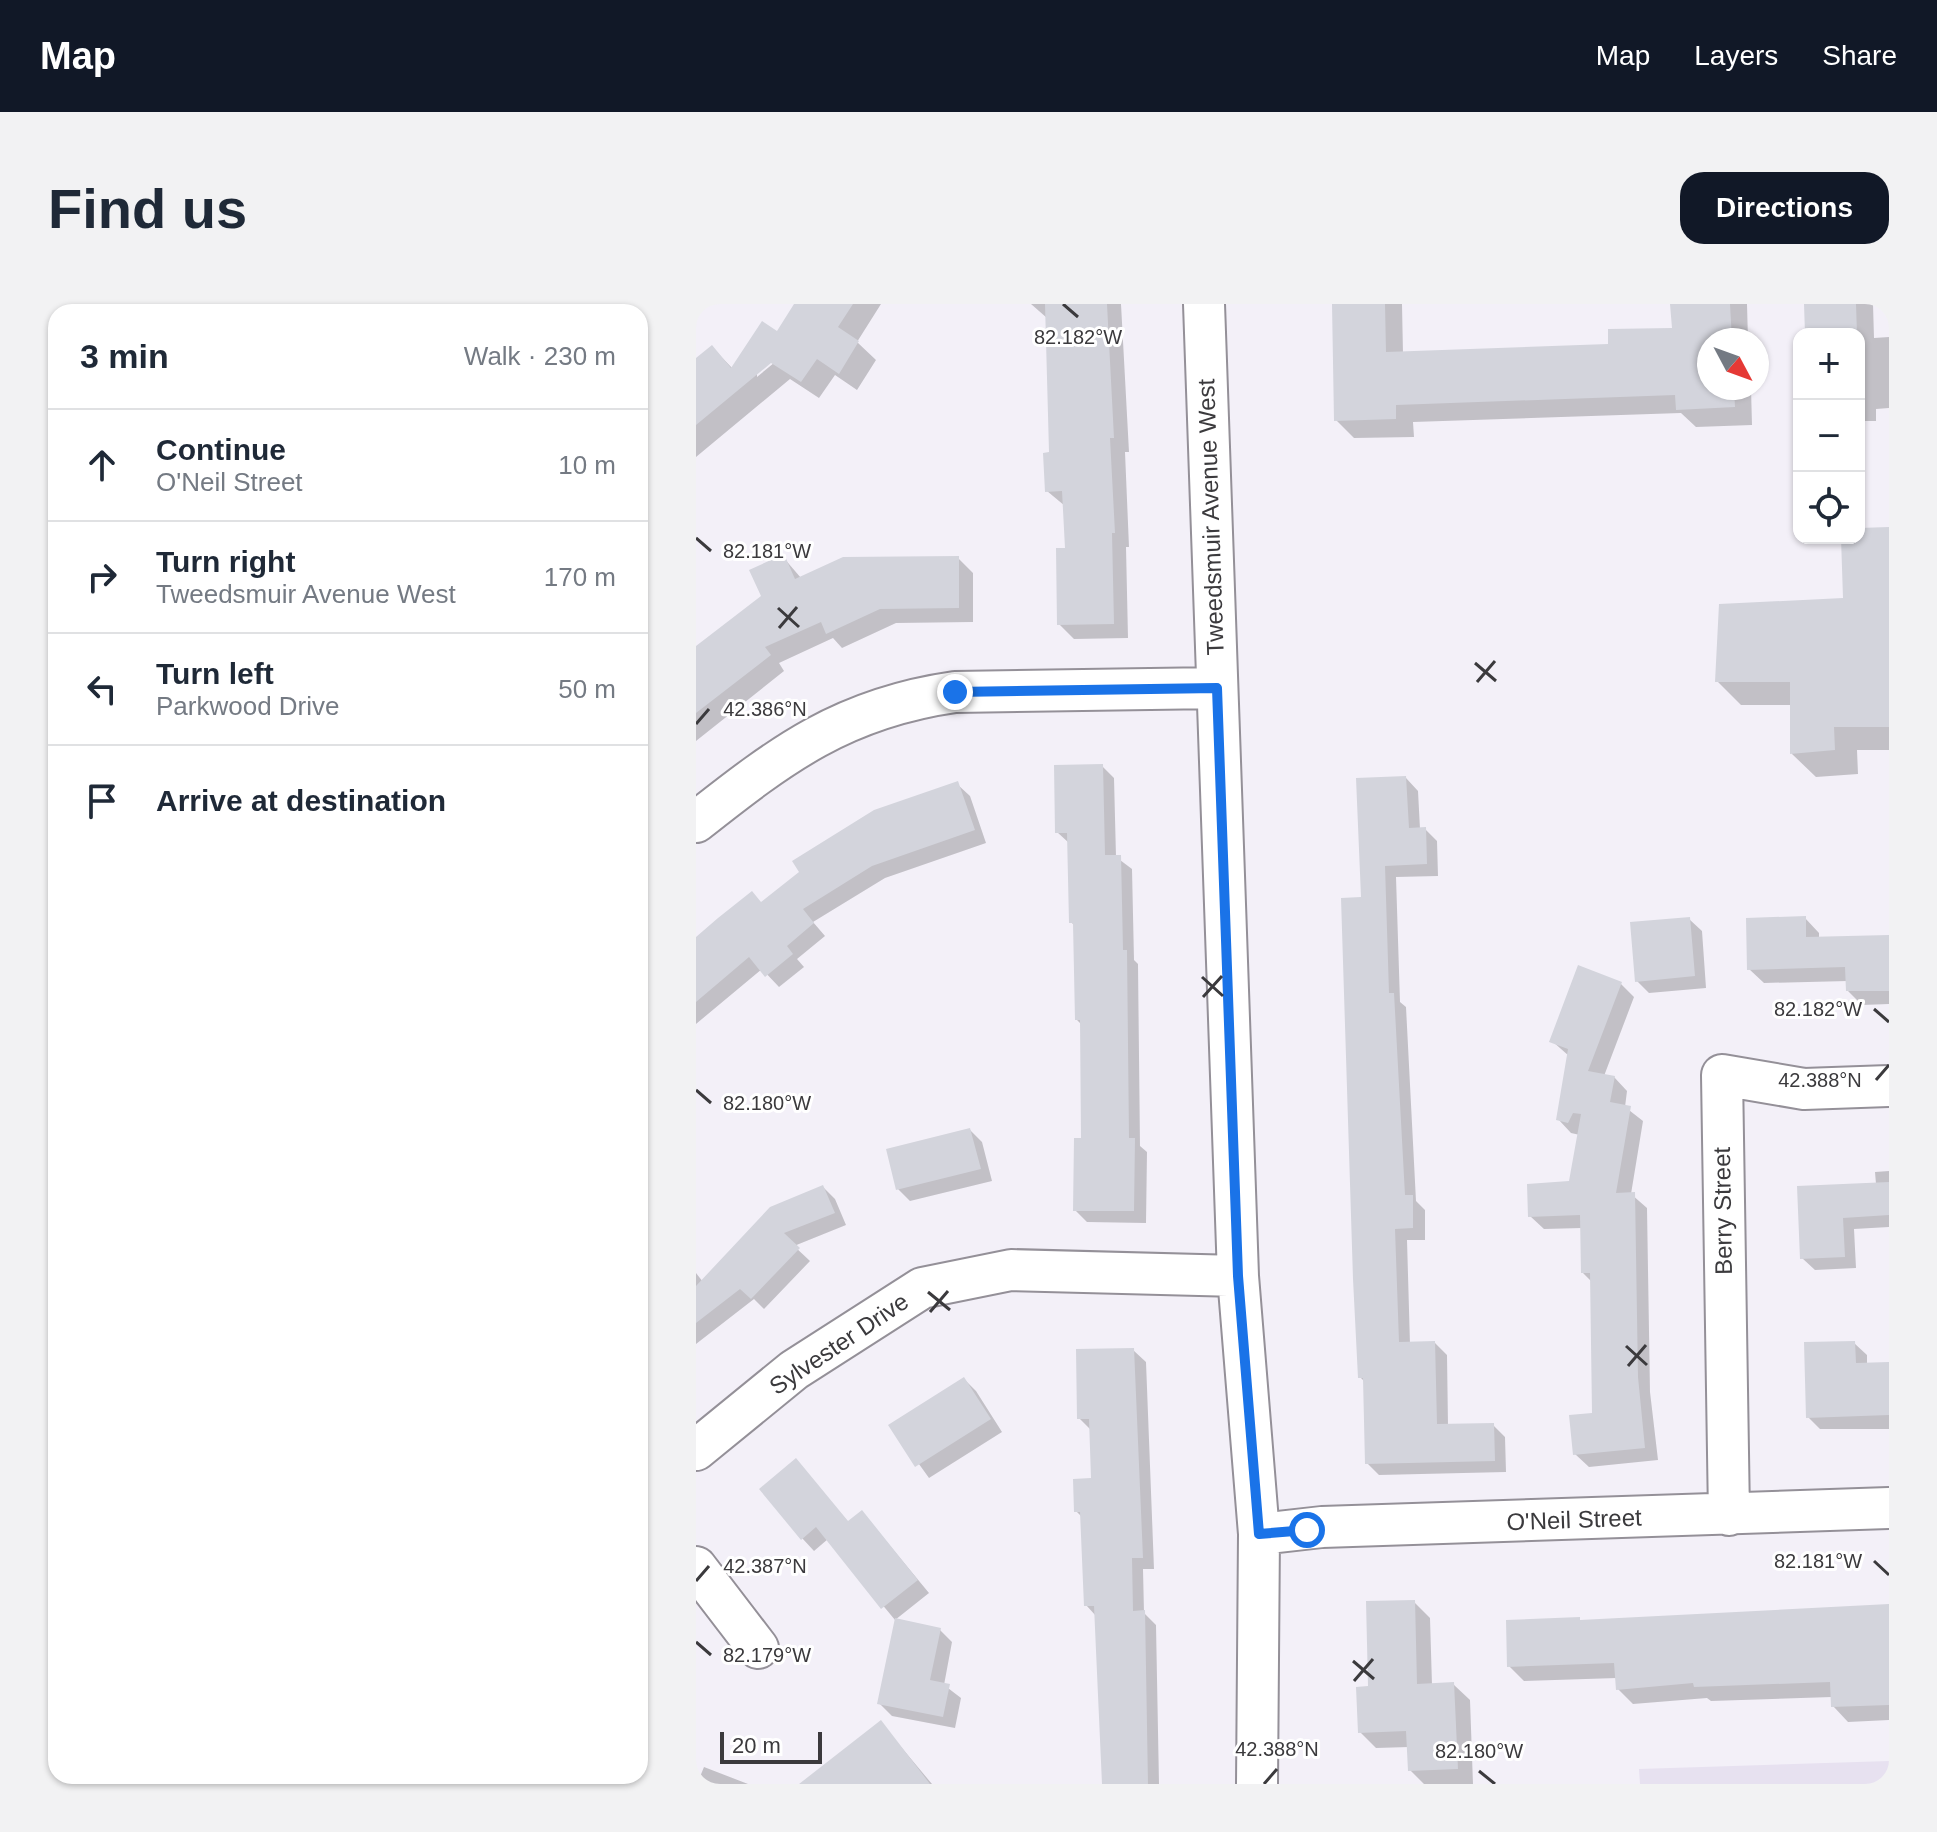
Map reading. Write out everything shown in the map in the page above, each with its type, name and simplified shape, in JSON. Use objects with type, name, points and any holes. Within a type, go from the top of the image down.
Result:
[{"type":"street","name":"Tweedsmuir Avenue West","points":[[1204,304],[1238,1276],[1259,1534],[1257,1784]]},
{"type":"street","points":[[696,822],[813,736],[869,711],[914,698],[955,692],[1217,688]]},
{"type":"street","name":"Berry Street","points":[[1729,1515],[1722,1075],[1804,1089],[1889,1086]]},
{"type":"street","name":"Sylvester Drive","points":[[696,1450],[794,1370],[922,1288],[1011,1270],[1238,1276]]},
{"type":"street","name":"O'Neil Street","points":[[1259,1534],[1322,1527],[1889,1508]]},
{"type":"street","points":[[696,1567],[758,1648]]},
{"type":"shaded area","points":[[1889,1761],[1889,1784],[1640,1784],[1639,1769]]},
{"type":"building","points":[[794,304],[853,304],[838,327],[859,341],[839,374],[817,359],[801,382],[771,363],[696,425],[696,358],[712,345],[731,368],[762,321],[777,331]]},
{"type":"building","points":[[1045,304],[1107,304],[1114,438],[1110,438],[1115,533],[1112,533],[1114,624],[1057,625],[1056,548],[1065,548],[1062,491],[1045,492],[1043,453],[1049,452]]},
{"type":"building","points":[[1332,304],[1385,304],[1386,352],[1608,344],[1608,329],[1672,328],[1670,304],[1730,304],[1731,328],[1697,328],[1697,400],[1735,400],[1735,407],[1676,410],[1675,395],[1396,405],[1396,419],[1334,421]]},
{"type":"building","points":[[1804,304],[1856,304],[1857,328],[1805,328]]},
{"type":"building","points":[[1889,527],[1889,727],[1834,727],[1835,750],[1790,754],[1790,682],[1715,682],[1719,604],[1843,598],[1841,544],[1865,544],[1865,528]]},
{"type":"building","points":[[784,554],[795,579],[843,557],[959,556],[959,608],[880,609],[826,634],[821,622],[765,647],[771,655],[696,713],[696,646],[761,596],[749,570]]},
{"type":"building","points":[[1103,764],[1105,855],[1121,855],[1123,950],[1127,950],[1129,1138],[1135,1138],[1134,1211],[1073,1211],[1074,1138],[1081,1138],[1080,1020],[1075,1020],[1067,833],[1055,833],[1054,765]]},
{"type":"building","points":[[1406,776],[1409,828],[1426,827],[1427,864],[1385,866],[1389,993],[1394,993],[1405,1195],[1413,1195],[1413,1228],[1395,1229],[1399,1342],[1435,1341],[1437,1424],[1494,1423],[1495,1461],[1365,1464],[1363,1378],[1358,1378],[1353,1279],[1341,898],[1361,897],[1356,778]]},
{"type":"building","points":[[958,781],[975,830],[872,866],[803,909],[814,923],[787,946],[793,954],[765,977],[749,957],[696,1002],[696,937],[718,918],[752,891],[761,902],[799,872],[792,861],[874,810]]},
{"type":"building","points":[[1806,916],[1806,937],[1889,935],[1889,991],[1846,991],[1845,967],[1747,970],[1746,918]]},
{"type":"building","points":[[1690,917],[1695,976],[1635,982],[1630,922]]},
{"type":"building","points":[[1578,965],[1622,982],[1588,1071],[1615,1076],[1610,1102],[1631,1106],[1616,1193],[1635,1192],[1638,1377],[1645,1448],[1573,1455],[1569,1415],[1592,1413],[1590,1273],[1581,1273],[1580,1215],[1528,1217],[1527,1184],[1569,1181],[1581,1114],[1573,1113],[1568,1123],[1556,1120],[1568,1049],[1549,1042]]},
{"type":"building","points":[[970,1128],[981,1169],[896,1190],[886,1149]]},
{"type":"building","points":[[1889,1182],[1889,1215],[1843,1218],[1845,1257],[1800,1259],[1797,1186]]},
{"type":"building","points":[[823,1185],[835,1213],[784,1233],[800,1248],[751,1299],[740,1289],[696,1323],[696,1286],[770,1207]]},
{"type":"building","points":[[1855,1341],[1856,1363],[1889,1362],[1889,1415],[1806,1418],[1804,1342]]},
{"type":"building","points":[[1134,1348],[1143,1558],[1132,1558],[1133,1611],[1145,1610],[1148,1784],[1102,1784],[1094,1606],[1084,1606],[1080,1512],[1074,1512],[1073,1479],[1091,1478],[1089,1419],[1077,1419],[1076,1349]]},
{"type":"building","points":[[964,1377],[991,1419],[915,1467],[888,1425]]},
{"type":"building","points":[[796,1458],[848,1521],[862,1510],[918,1580],[881,1609],[816,1527],[801,1540],[759,1489]]},
{"type":"building","points":[[1415,1600],[1417,1684],[1454,1682],[1458,1769],[1408,1771],[1406,1731],[1358,1733],[1356,1687],[1368,1686],[1366,1601]]},
{"type":"building","points":[[1889,1604],[1889,1705],[1831,1707],[1830,1682],[1694,1687],[1693,1683],[1616,1690],[1614,1663],[1507,1667],[1506,1620],[1580,1617],[1580,1620]]},
{"type":"building","points":[[895,1618],[941,1628],[930,1680],[950,1684],[943,1717],[877,1704]]},
{"type":"building","points":[[881,1720],[930,1784],[799,1784]]},
{"type":"route","points":[[955,692],[1217,688],[1238,1276],[1259,1534],[1307,1530]]}]
